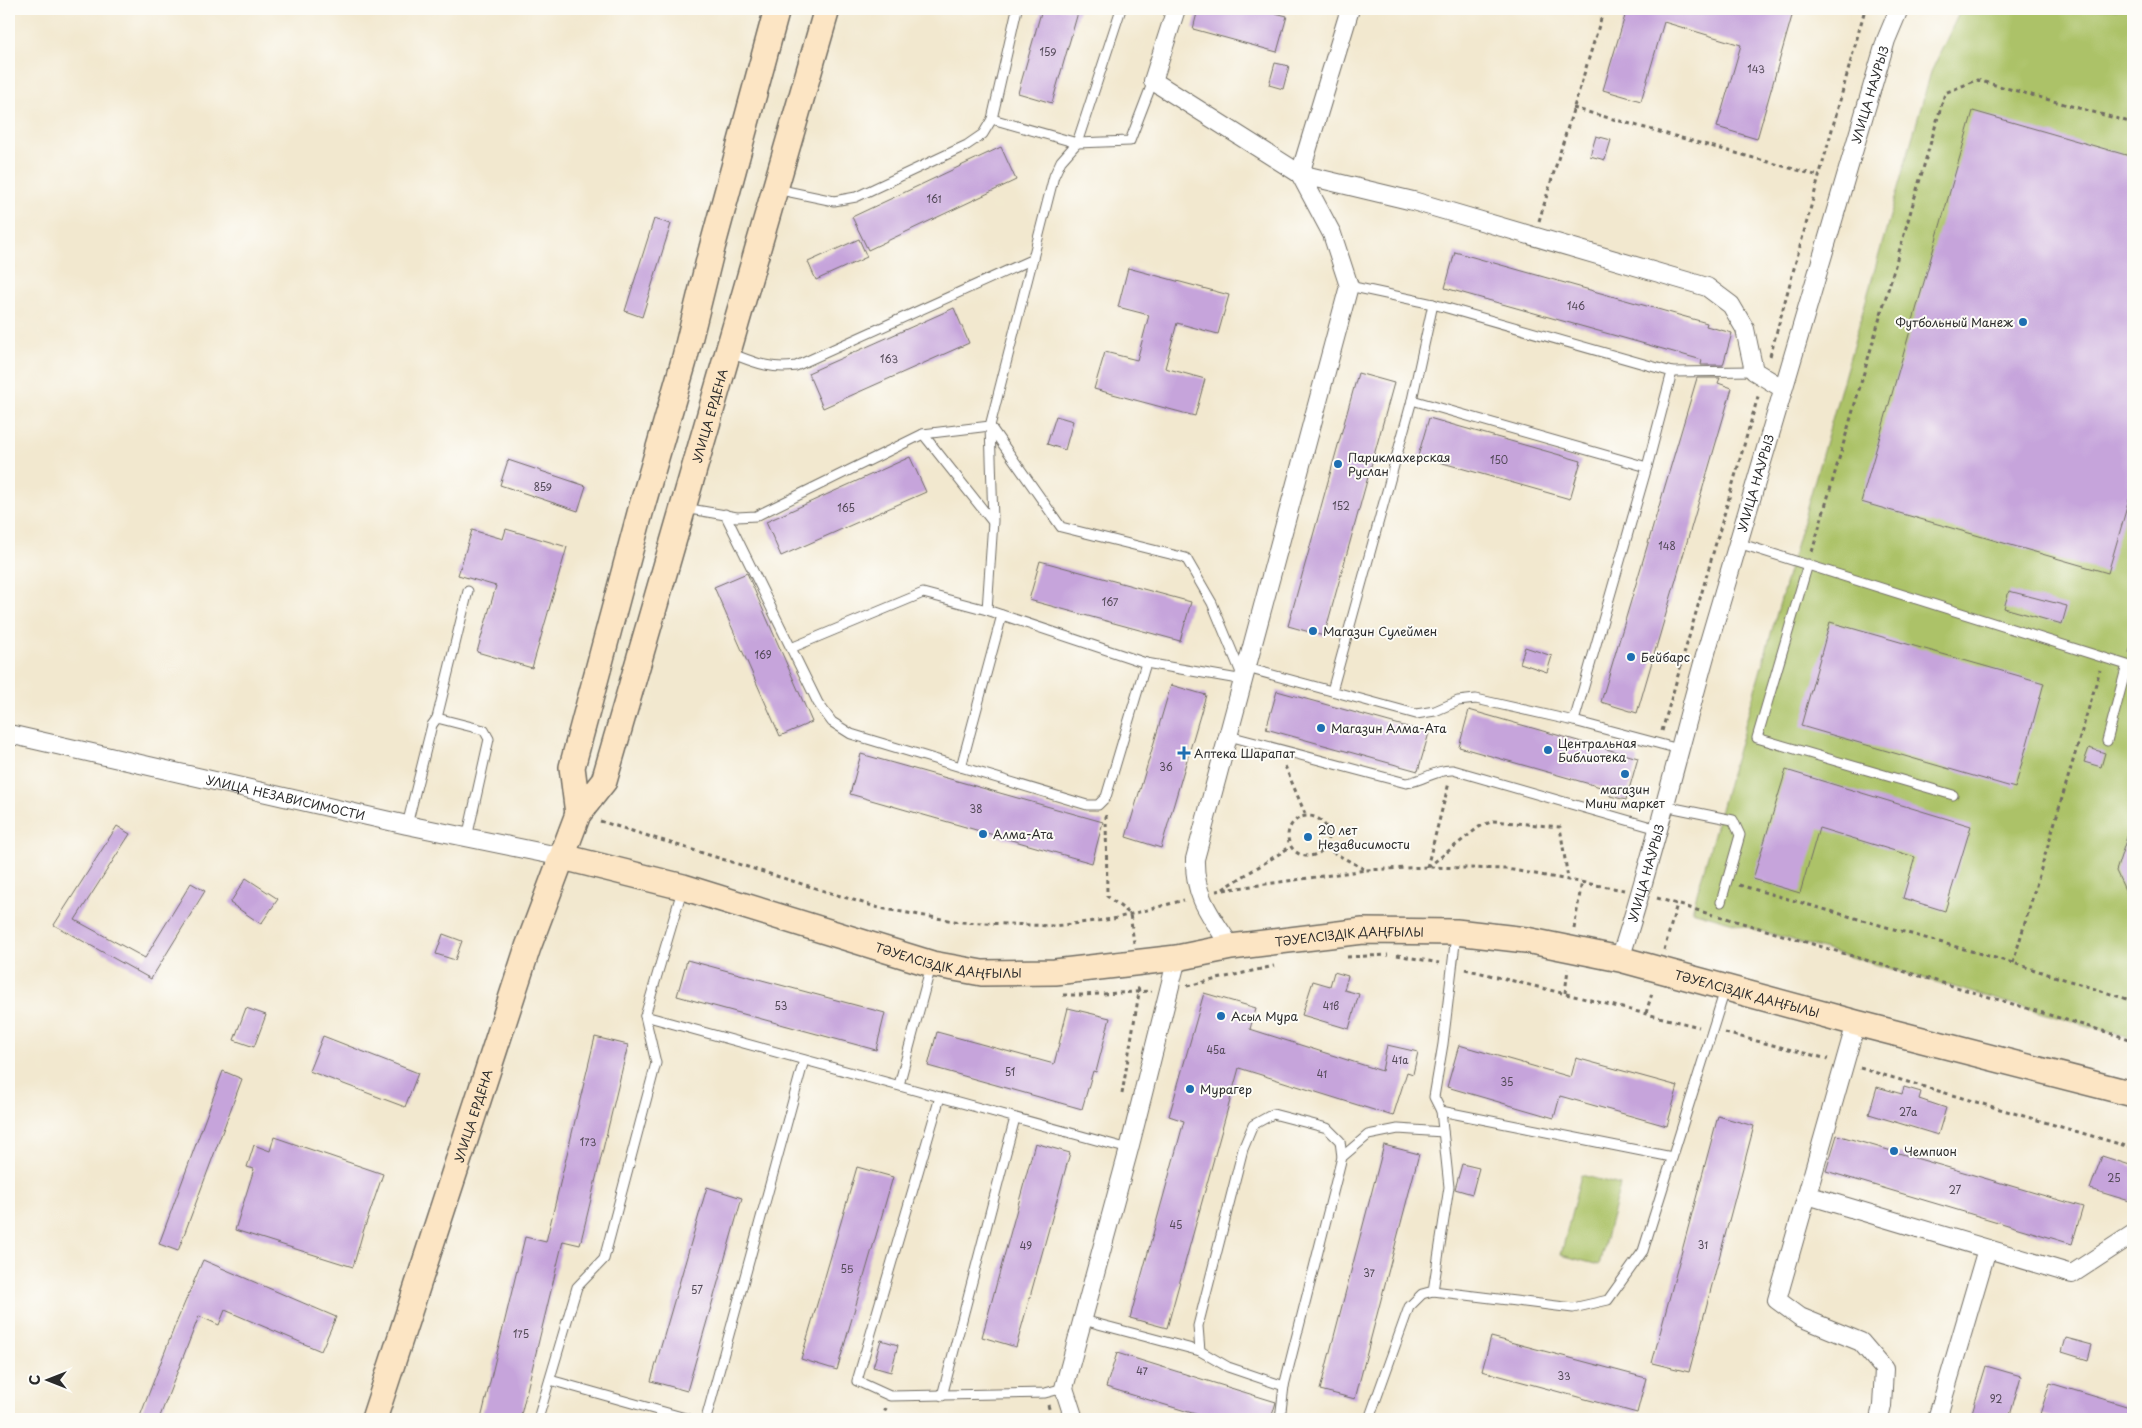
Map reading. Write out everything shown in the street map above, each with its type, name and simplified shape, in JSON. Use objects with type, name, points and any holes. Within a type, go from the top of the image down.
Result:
[{"type":"street","name":"УЛИЦА ЕРДЕНА","points":[[578,814],[572,767],[640,513],[684,361],[712,248],[777,9]]},
{"type":"street","name":"УЛИЦА ЕРДЕНА","points":[[374,1419],[528,946],[563,858],[578,814],[604,781],[827,9]]},
{"type":"street","points":[[1176,9],[1153,81],[1300,174],[1413,201],[1707,286],[1731,306],[1745,329],[1754,371],[1782,388]]},
{"type":"street","points":[[1231,947],[1199,896],[1194,877],[1195,858],[1349,286],[1332,234],[1300,174],[1350,9]]},
{"type":"street","name":"УЛИЦА НАУРЫЗ","points":[[1620,959],[1641,893],[1679,749],[1782,388],[1886,40],[1899,9]]},
{"type":"street","name":"УЛИЦА НЕЗАВИСИМОСТИ","points":[[9,734],[407,826],[563,858]]},
{"type":"street","name":"ТӘУЕЛСІЗДІК ДАҢҒЫЛЫ","points":[[563,858],[683,887],[932,964],[991,972],[1055,972],[1177,958],[1231,947],[1363,931],[1456,932],[1526,940],[1620,959],[1856,1023],[2133,1094]]},
{"type":"street","points":[[1074,1419],[1064,1388],[1129,1149],[1177,958]]},
{"type":"street","points":[[1856,1023],[1777,1300],[1800,1317],[1860,1342],[1878,1362],[1884,1369],[1882,1406],[1879,1419]]},
{"type":"street","points":[[1807,1195],[2072,1274],[2133,1234]]},
{"type":"street","points":[[1938,1419],[1987,1249]]},
{"type":"lane","points":[[776,189],[834,201],[856,196],[967,145],[983,134],[992,119],[1017,9]]},
{"type":"lane","points":[[987,610],[993,521],[990,426],[1054,176],[1061,161],[1077,144],[1121,9]]},
{"type":"lane","points":[[992,119],[1077,144],[1130,141],[1153,81]]},
{"type":"lane","points":[[728,352],[766,366],[781,369],[796,366],[1033,259]]},
{"type":"lane","points":[[1349,286],[1433,304],[1672,372],[1754,371]]},
{"type":"lane","points":[[1332,691],[1412,400],[1433,304]]},
{"type":"lane","points":[[1574,721],[1647,467],[1672,372]]},
{"type":"lane","points":[[1412,400],[1647,467]]},
{"type":"lane","points":[[683,508],[737,517],[756,516],[923,434],[990,426]]},
{"type":"lane","points":[[990,426],[1061,527],[1186,558],[1212,603],[1245,674]]},
{"type":"lane","points":[[923,434],[993,521]]},
{"type":"lane","points":[[725,514],[818,703],[832,722],[850,734],[1087,805],[1098,805],[1106,797],[1146,664]]},
{"type":"lane","points":[[1738,542],[2127,665],[2107,742]]},
{"type":"lane","points":[[1808,564],[1758,738],[1953,795]]},
{"type":"lane","points":[[407,826],[432,726],[437,718],[468,591]]},
{"type":"lane","points":[[791,648],[922,593],[987,610],[1146,664],[1245,674],[1332,691],[1416,714],[1435,711],[1458,701],[1476,699],[1574,721],[1679,749]]},
{"type":"lane","points":[[961,767],[1002,616]]},
{"type":"lane","points":[[437,718],[484,730],[489,739],[466,838]]},
{"type":"lane","points":[[1229,736],[1406,783],[1414,782],[1437,772],[1453,770],[1658,829]]},
{"type":"lane","points":[[1664,806],[1733,820],[1740,835],[1721,902]]},
{"type":"lane","points":[[538,1419],[577,1287],[604,1259],[656,1063],[645,1016],[683,887]]},
{"type":"lane","points":[[1433,1291],[1449,1188],[1441,1111],[1434,1097],[1456,932]]},
{"type":"lane","points":[[899,1085],[932,964]]},
{"type":"lane","points":[[1369,1419],[1409,1307],[1422,1294],[1433,1291],[1573,1308],[1608,1300],[1643,1251],[1726,988]]},
{"type":"lane","points":[[645,1016],[1129,1149]]},
{"type":"lane","points":[[706,1419],[804,1060]]},
{"type":"lane","points":[[940,1097],[857,1382],[890,1396],[1045,1393],[1064,1388]]},
{"type":"lane","points":[[1441,1111],[1672,1157]]},
{"type":"lane","points":[[1200,1351],[1198,1326],[1243,1149],[1253,1124],[1273,1114],[1328,1128],[1340,1141],[1342,1157],[1284,1386],[1280,1419]]},
{"type":"lane","points":[[942,1396],[1015,1118]]},
{"type":"lane","points":[[1342,1157],[1368,1135],[1398,1129],[1443,1132]]},
{"type":"lane","points":[[1083,1320],[1200,1351],[1228,1366],[1284,1386]]},
{"type":"lane","points":[[550,1380],[689,1419]]},
{"type":"path","points":[[1534,236],[1604,9]]},
{"type":"path","points":[[1808,564],[1946,93],[1977,80],[2133,123]]},
{"type":"path","points":[[1573,108],[1819,176]]},
{"type":"path","points":[[2013,963],[2104,658]]},
{"type":"path","points":[[1279,749],[1306,816]]},
{"type":"path","points":[[1427,867],[1453,770]]},
{"type":"path","points":[[1106,797],[1107,896],[1130,914],[1137,962],[1139,993],[1122,1098]]},
{"type":"path","points":[[578,814],[879,908],[960,922],[1054,926],[1113,919],[1222,890],[1366,870],[1427,867],[1507,869],[1641,893],[2133,1040]]},
{"type":"path","points":[[1306,816],[1315,817],[1323,822],[1328,830],[1325,848],[1317,855],[1308,857],[1298,854],[1290,847],[1288,837],[1290,827],[1296,820],[1306,816]]},
{"type":"path","points":[[1427,867],[1479,827],[1493,821],[1560,827],[1568,879]]},
{"type":"path","points":[[1222,890],[1290,847]]},
{"type":"path","points":[[1325,848],[1366,870]]},
{"type":"path","points":[[1727,881],[2013,963],[2133,1001]]},
{"type":"path","points":[[1339,957],[1397,955],[1452,966],[1845,1064],[2133,1148]]},
{"type":"path","points":[[1057,994],[1139,993],[1169,989],[1215,981],[1281,964]]},
{"type":"path","points":[[1045,1393],[1052,1419]]},
{"type":"green space","points":[[1961,9],[2133,9],[2133,1039],[1692,911],[1931,72]]},
{"type":"green space","points":[[1581,1175],[1620,1185],[1599,1265],[1561,1255]]},
{"type":"building","points":[[1042,9],[1079,9],[1052,103],[1018,93]]},
{"type":"building","points":[[1198,9],[1260,9],[1287,16],[1277,52],[1193,29]]},
{"type":"building","points":[[1627,9],[1794,9],[1757,139],[1717,127],[1741,45],[1664,22],[1641,101],[1603,90]]},
{"type":"building","points":[[1275,63],[1289,66],[1283,89],[1269,85]]},
{"type":"building","name":"Футбольный Манеж","points":[[1973,111],[2133,157],[2133,486],[2108,573],[1861,502]]},
{"type":"building","points":[[1596,136],[1611,140],[1605,160],[1590,156]]},
{"type":"building","points":[[1001,147],[1016,180],[868,250],[852,217]]},
{"type":"building","points":[[654,219],[671,224],[642,317],[625,311]]},
{"type":"building","points":[[859,239],[867,257],[816,280],[808,262]]},
{"type":"building","points":[[1455,252],[1707,323],[1706,326],[1732,333],[1723,365],[1701,365],[1702,360],[1445,288]]},
{"type":"building","points":[[1128,268],[1229,295],[1218,334],[1177,323],[1165,368],[1205,379],[1195,416],[1094,389],[1105,352],[1137,360],[1149,315],[1118,307]]},
{"type":"building","points":[[954,308],[969,343],[823,408],[808,373]]},
{"type":"building","points":[[1358,373],[1394,383],[1324,636],[1288,626]]},
{"type":"building","points":[[1697,378],[1720,378],[1718,383],[1732,388],[1637,713],[1601,702]]},
{"type":"building","points":[[1056,416],[1073,421],[1065,450],[1047,444]]},
{"type":"building","points":[[1429,418],[1581,461],[1570,499],[1418,456]]},
{"type":"building","points":[[910,457],[926,492],[781,556],[766,522]]},
{"type":"building","points":[[508,460],[586,486],[578,511],[500,485]]},
{"type":"building","points":[[506,529],[567,547],[532,668],[477,652],[496,586],[458,575],[472,530],[503,539]]},
{"type":"building","points":[[1040,561],[1191,602],[1180,641],[1029,600]]},
{"type":"building","points":[[747,573],[812,722],[780,736],[714,587]]},
{"type":"building","points":[[2009,591],[2067,606],[2062,624],[2004,608]]},
{"type":"building","points":[[1830,622],[2044,683],[2015,788],[1801,726]]},
{"type":"building","points":[[1525,647],[1552,656],[1547,672],[1520,663]]},
{"type":"building","points":[[1171,685],[1206,695],[1161,848],[1126,837]]},
{"type":"building","points":[[1277,691],[1429,733],[1418,771],[1266,729]]},
{"type":"building","points":[[1469,710],[1638,758],[1626,800],[1610,796],[1611,790],[1459,747]]},
{"type":"building","points":[[2089,748],[2105,753],[2101,767],[2084,762]]},
{"type":"building","points":[[861,754],[1103,822],[1092,863],[850,794]]},
{"type":"building","points":[[1786,770],[1971,826],[1945,911],[1903,898],[1915,857],[1819,828],[1800,893],[1753,879]]},
{"type":"building","points":[[117,826],[130,834],[75,920],[145,958],[191,883],[205,891],[151,979],[54,925]]},
{"type":"building","points":[[2130,828],[2133,829],[2133,907],[2116,871]]},
{"type":"building","points":[[246,878],[278,899],[261,924],[230,903]]},
{"type":"building","points":[[443,934],[462,941],[455,960],[436,954]]},
{"type":"building","points":[[687,960],[885,1013],[876,1050],[677,996]]},
{"type":"building","points":[[1334,972],[1348,976],[1344,990],[1359,994],[1349,1029],[1302,1015],[1313,981],[1330,986]]},
{"type":"building","points":[[1204,993],[1256,1008],[1250,1029],[1382,1071],[1387,1045],[1418,1052],[1413,1074],[1407,1072],[1393,1116],[1239,1068],[1167,1328],[1130,1318],[1184,1121],[1169,1116]]},
{"type":"building","points":[[246,1008],[266,1015],[254,1047],[234,1040]]},
{"type":"building","points":[[1068,1008],[1110,1018],[1096,1072],[1093,1071],[1082,1109],[928,1066],[937,1032],[1054,1064]]},
{"type":"building","points":[[323,1036],[418,1073],[405,1107],[309,1071]]},
{"type":"building","points":[[595,1037],[628,1045],[580,1245],[563,1241],[520,1419],[481,1419],[525,1237],[546,1242]]},
{"type":"building","points":[[1459,1045],[1571,1077],[1576,1058],[1678,1086],[1667,1126],[1560,1096],[1554,1118],[1447,1087]]},
{"type":"building","points":[[223,1071],[242,1079],[178,1251],[159,1244]]},
{"type":"building","points":[[1877,1087],[1902,1094],[1904,1087],[1921,1092],[1919,1099],[1946,1108],[1938,1135],[1869,1114]]},
{"type":"building","points":[[1718,1116],[1754,1126],[1689,1372],[1652,1363]]},
{"type":"building","points":[[1837,1135],[2083,1207],[2072,1244],[1826,1171]]},
{"type":"building","points":[[274,1137],[383,1174],[353,1267],[235,1230],[254,1169],[247,1167],[254,1145],[270,1151]]},
{"type":"building","points":[[1035,1143],[1070,1153],[1016,1347],[982,1337]]},
{"type":"building","points":[[1384,1145],[1419,1154],[1355,1399],[1320,1390]]},
{"type":"building","points":[[2102,1156],[2133,1166],[2133,1202],[2090,1189]]},
{"type":"building","points":[[1462,1164],[1479,1168],[1472,1194],[1455,1189]]},
{"type":"building","points":[[857,1167],[893,1177],[837,1370],[801,1359]]},
{"type":"building","points":[[707,1187],[742,1198],[687,1391],[651,1381]]},
{"type":"building","points":[[203,1260],[336,1317],[321,1351],[225,1310],[219,1325],[199,1316],[159,1419],[139,1419],[174,1328]]},
{"type":"building","points":[[1491,1337],[1646,1378],[1637,1413],[1482,1371]]},
{"type":"building","points":[[2066,1338],[2092,1345],[2088,1360],[2062,1352]]},
{"type":"building","points":[[881,1340],[898,1345],[891,1372],[873,1367]]},
{"type":"building","points":[[1117,1353],[1276,1402],[1271,1419],[1212,1419],[1106,1387]]},
{"type":"building","points":[[1986,1366],[2021,1376],[2009,1419],[1970,1419]]},
{"type":"building","points":[[2050,1383],[2133,1408],[2133,1419],[2058,1419],[2040,1414]]},
{"type":"place","name":"Футбольный Манеж","points":[[2023,322]]},
{"type":"place","name":"Парикмахерская Руслан","points":[[1338,464]]},
{"type":"place","name":"Магазин Сулеймен","points":[[1313,631]]},
{"type":"place","name":"Бейбарс","points":[[1631,657]]},
{"type":"place","name":"Магазин Алма-Ата","points":[[1321,728]]},
{"type":"place","name":"Центральная Библиотека","points":[[1548,750]]},
{"type":"place","name":"Аптека Шарапат","points":[[1184,753]]},
{"type":"place","name":"магазин Мини маркет","points":[[1625,774]]},
{"type":"place","name":"Алма-Ата","points":[[983,834]]},
{"type":"place","name":"20 лет Независимости","points":[[1308,837]]},
{"type":"place","name":"Асыл Мура","points":[[1221,1016]]},
{"type":"place","name":"Мурагер","points":[[1190,1089]]},
{"type":"place","name":"Чемпион","points":[[1894,1151]]}]
